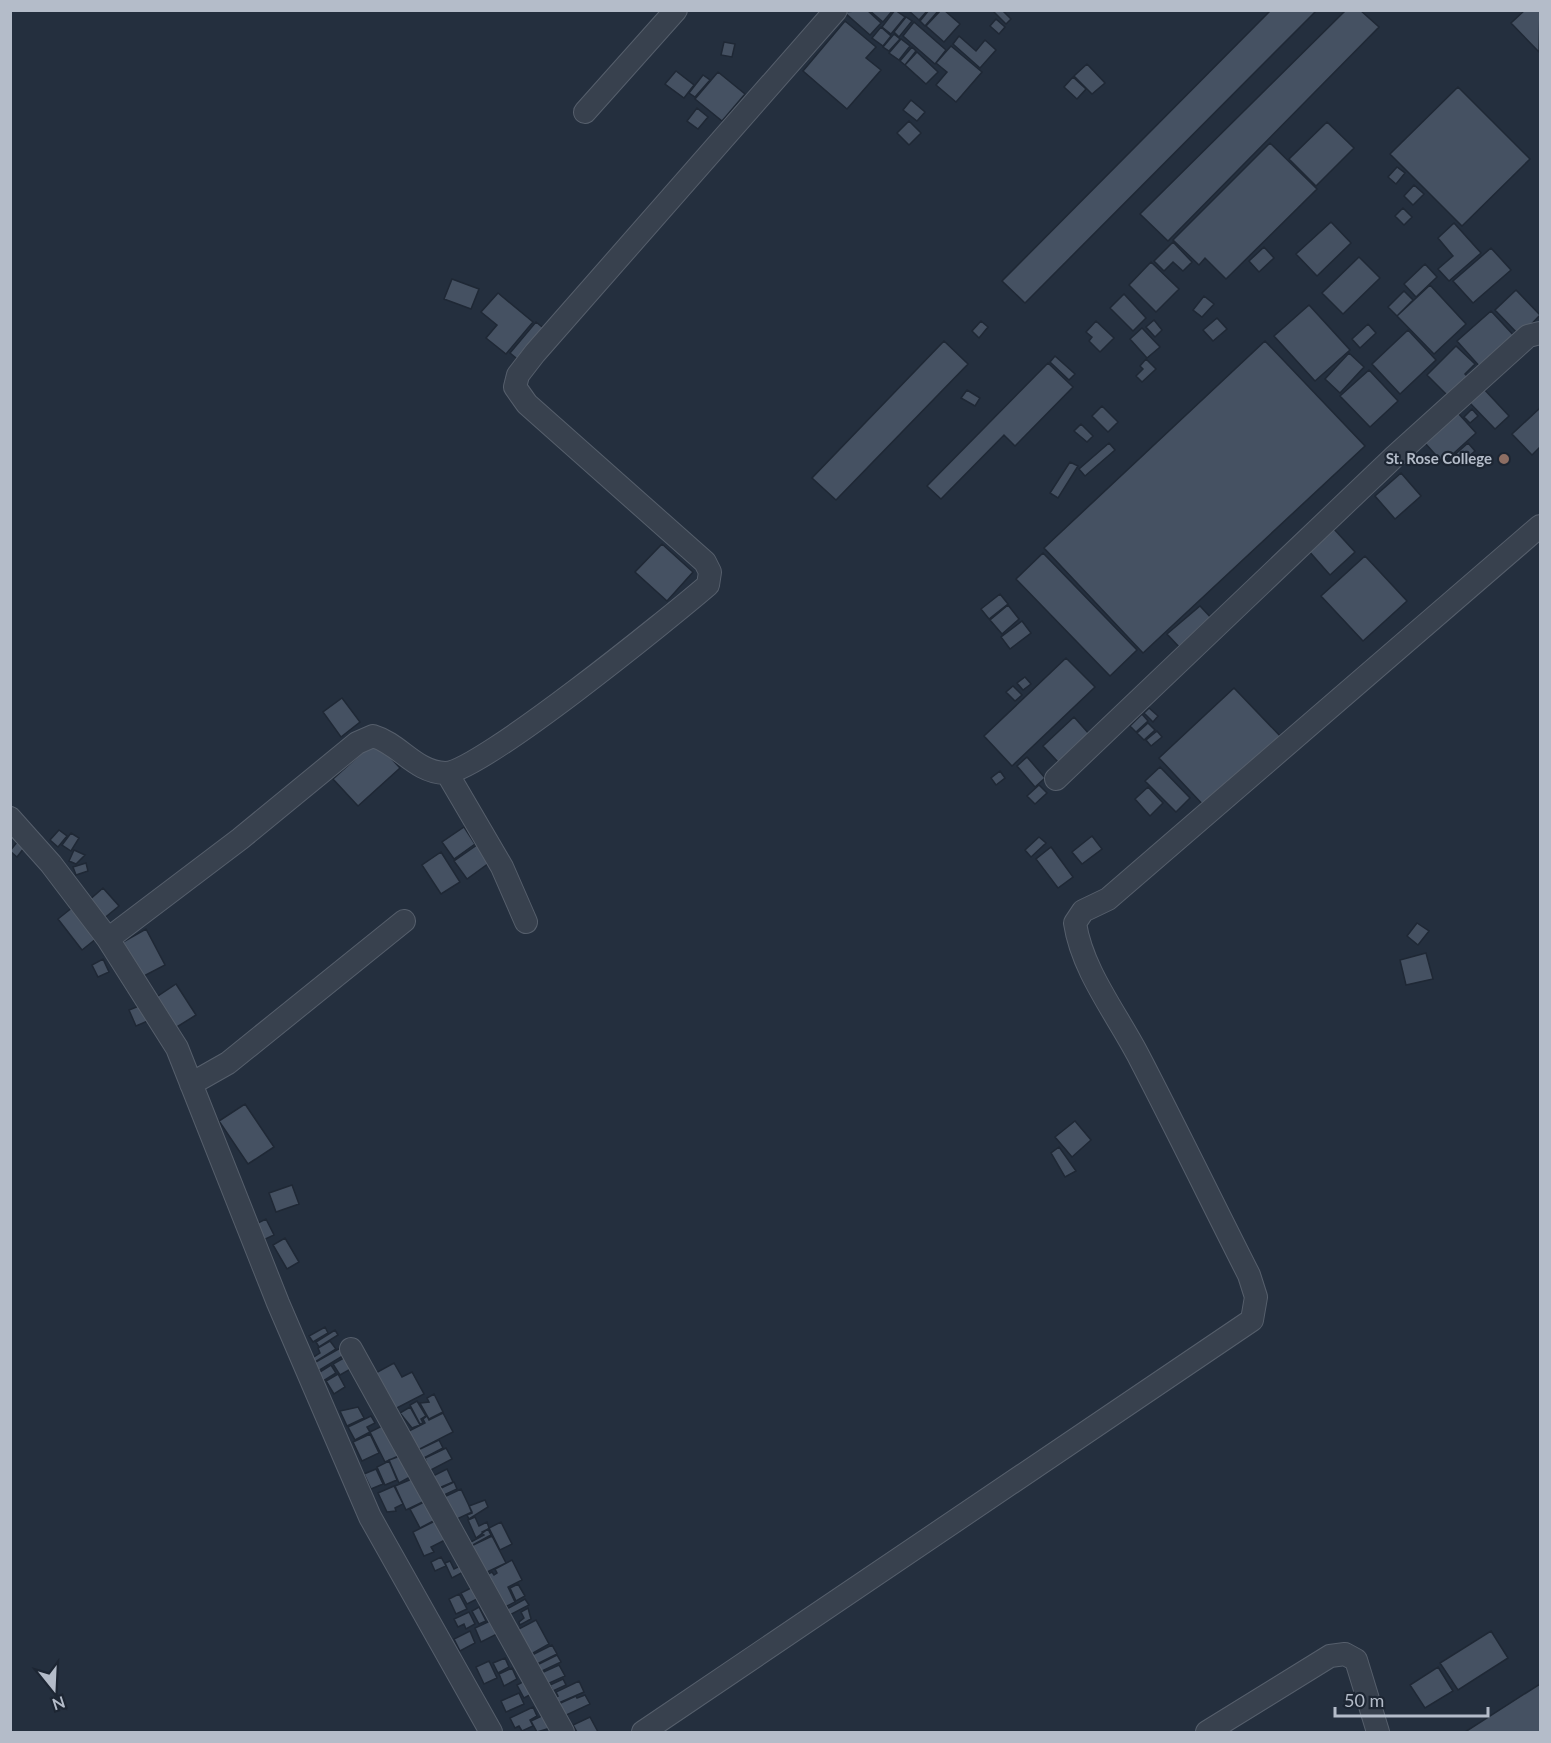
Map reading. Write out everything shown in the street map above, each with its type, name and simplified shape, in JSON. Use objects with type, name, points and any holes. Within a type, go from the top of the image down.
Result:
[{"type":"street","points":[[585,112],[676,10]]},
{"type":"street","points":[[108,939],[240,839],[357,742],[373,736],[384,739],[424,769],[447,773],[485,756],[652,632],[708,585],[710,572],[705,562],[527,404],[515,387],[516,381],[535,353],[610,266],[836,10]]},
{"type":"street","points":[[1056,779],[1395,457],[1528,336],[1540,333]]},
{"type":"street","points":[[643,1732],[1252,1320],[1256,1297],[1249,1275],[1138,1054],[1090,968],[1077,939],[1075,923],[1083,911],[1108,899],[1540,526]]},
{"type":"street","points":[[447,773],[502,867],[526,922]]},
{"type":"street","points":[[10,818],[51,864],[108,939],[177,1048],[278,1303],[370,1517],[491,1732]]},
{"type":"street","points":[[191,1084],[228,1063],[404,921]]},
{"type":"street","points":[[351,1349],[563,1732]]},
{"type":"street","points":[[1207,1732],[1330,1656],[1345,1654],[1356,1660],[1378,1732]]},
{"type":"building","points":[[867,10],[881,23],[870,35],[844,12]]},
{"type":"building","points":[[869,10],[893,10],[883,22]]},
{"type":"building","points":[[895,10],[905,17],[891,34],[882,27]]},
{"type":"building","points":[[908,10],[928,10],[919,20]]},
{"type":"building","points":[[929,10],[939,10],[925,26],[920,21]]},
{"type":"building","points":[[941,10],[960,24],[944,42],[926,26]]},
{"type":"building","points":[[992,10],[1002,10],[1011,19],[1006,24]]},
{"type":"building","points":[[1271,10],[1317,10],[1025,303],[1002,281]]},
{"type":"building","points":[[1346,10],[1360,10],[1379,27],[1168,241],[1140,214]]},
{"type":"building","points":[[1525,10],[1540,10],[1539,52],[1511,23]]},
{"type":"building","points":[[906,17],[912,21],[899,37],[894,32]]},
{"type":"building","points":[[996,19],[1005,27],[999,34],[990,26]]},
{"type":"building","points":[[845,21],[876,47],[866,58],[881,70],[847,109],[803,71]]},
{"type":"building","points":[[914,22],[946,50],[935,64],[903,36]]},
{"type":"building","points":[[881,27],[891,36],[883,46],[872,38]]},
{"type":"building","points":[[894,34],[900,39],[889,51],[883,47]]},
{"type":"building","points":[[959,36],[976,51],[985,40],[996,50],[980,68],[953,44]]},
{"type":"building","points":[[901,39],[910,46],[899,60],[889,53]]},
{"type":"building","points":[[724,42],[735,44],[732,57],[721,55]]},
{"type":"building","points":[[951,46],[982,72],[956,102],[936,85],[947,72],[936,63]]},
{"type":"building","points":[[912,47],[916,51],[905,65],[900,61]]},
{"type":"building","points":[[917,52],[938,72],[926,84],[905,65]]},
{"type":"building","points":[[1087,64],[1105,83],[1092,94],[1074,76]]},
{"type":"building","points":[[676,71],[694,85],[684,98],[665,84]]},
{"type":"building","points":[[718,72],[745,94],[722,121],[695,99]]},
{"type":"building","points":[[703,75],[710,80],[695,97],[689,93]]},
{"type":"building","points":[[1073,77],[1086,89],[1077,99],[1064,87]]},
{"type":"building","points":[[1458,87],[1530,159],[1462,226],[1390,154]]},
{"type":"building","points":[[911,100],[925,112],[917,121],[903,110]]},
{"type":"building","points":[[697,108],[708,117],[698,129],[687,121]]},
{"type":"building","points":[[909,121],[921,133],[909,145],[897,133]]},
{"type":"building","points":[[1327,122],[1354,148],[1316,186],[1289,159]]},
{"type":"building","points":[[1270,143],[1317,189],[1226,279],[1205,258],[1199,265],[1173,240]]},
{"type":"building","points":[[1397,167],[1405,173],[1396,184],[1388,177]]},
{"type":"building","points":[[1414,185],[1424,194],[1413,205],[1404,196]]},
{"type":"building","points":[[1403,208],[1412,217],[1404,225],[1395,216]]},
{"type":"building","points":[[1331,222],[1351,243],[1317,276],[1296,254]]},
{"type":"building","points":[[1454,223],[1481,253],[1449,281],[1438,269],[1453,256],[1438,238]]},
{"type":"building","points":[[1173,242],[1192,262],[1183,271],[1173,262],[1164,271],[1154,261]]},
{"type":"building","points":[[1264,247],[1274,258],[1259,272],[1249,261]]},
{"type":"building","points":[[1491,248],[1511,270],[1473,303],[1453,281]]},
{"type":"building","points":[[1359,257],[1380,278],[1343,314],[1322,293]]},
{"type":"building","points":[[1151,262],[1179,289],[1156,312],[1129,285]]},
{"type":"building","points":[[1425,264],[1437,277],[1416,297],[1404,284]]},
{"type":"building","points":[[452,279],[479,289],[471,309],[444,299]]},
{"type":"building","points":[[1430,285],[1466,324],[1434,354],[1397,316]]},
{"type":"building","points":[[1516,290],[1540,315],[1520,336],[1495,310]]},
{"type":"building","points":[[1404,291],[1413,300],[1397,316],[1388,307]]},
{"type":"building","points":[[498,293],[533,322],[506,354],[486,338],[497,325],[481,312]]},
{"type":"building","points":[[1124,294],[1146,318],[1133,331],[1110,308]]},
{"type":"building","points":[[1204,296],[1214,304],[1202,317],[1193,310]]},
{"type":"building","points":[[1309,305],[1350,350],[1315,381],[1274,336]]},
{"type":"building","points":[[1491,311],[1516,338],[1481,368],[1457,341]]},
{"type":"building","points":[[1217,318],[1227,329],[1213,341],[1203,330]]},
{"type":"building","points":[[1154,320],[1162,330],[1155,337],[1146,327]]},
{"type":"building","points":[[981,321],[988,327],[979,338],[972,331]]},
{"type":"building","points":[[1096,321],[1114,338],[1100,352],[1089,341],[1092,337],[1086,332]]},
{"type":"building","points":[[536,322],[547,331],[521,362],[510,353]]},
{"type":"building","points":[[1368,324],[1376,333],[1360,348],[1352,339]]},
{"type":"building","points":[[1142,328],[1160,347],[1147,358],[1130,339]]},
{"type":"building","points":[[1408,330],[1436,360],[1400,394],[1372,364]]},
{"type":"building","points":[[944,341],[968,364],[836,500],[812,478]]},
{"type":"building","points":[[1265,341],[1365,446],[1143,653],[1044,548]]},
{"type":"building","points":[[1456,346],[1475,364],[1465,374],[1469,378],[1450,398],[1427,375]]},
{"type":"building","points":[[1349,353],[1364,367],[1340,393],[1325,379]]},
{"type":"building","points":[[1055,356],[1075,374],[1069,380],[1050,362]]},
{"type":"building","points":[[1146,359],[1156,369],[1142,382],[1136,376],[1143,369],[1140,366]]},
{"type":"building","points":[[1048,363],[1073,387],[1015,446],[1004,435],[941,499],[927,486]]},
{"type":"building","points":[[1369,370],[1398,401],[1370,427],[1340,396]]},
{"type":"building","points":[[1482,387],[1509,416],[1495,429],[1468,401]]},
{"type":"building","points":[[967,390],[980,398],[975,406],[961,398]]},
{"type":"building","points":[[1102,406],[1118,422],[1108,432],[1092,416]]},
{"type":"building","points":[[1540,408],[1540,447],[1532,455],[1512,434]]},
{"type":"building","points":[[1472,409],[1478,416],[1470,423],[1464,417]]},
{"type":"building","points":[[1458,413],[1476,433],[1443,463],[1425,443]]},
{"type":"building","points":[[1081,424],[1093,436],[1087,442],[1074,431]]},
{"type":"building","points":[[1109,443],[1115,450],[1085,476],[1079,469]]},
{"type":"building","points":[[1468,443],[1475,451],[1457,466],[1451,458]]},
{"type":"building","points":[[1070,462],[1078,466],[1058,498],[1050,493]]},
{"type":"building","points":[[1401,473],[1421,496],[1395,519],[1375,496]]},
{"type":"building","points":[[1333,528],[1355,552],[1330,575],[1308,550]]},
{"type":"building","points":[[662,544],[693,572],[667,601],[635,572]]},
{"type":"building","points":[[1043,553],[1137,650],[1110,676],[1016,579]]},
{"type":"building","points":[[1365,556],[1407,601],[1363,641],[1321,596]]},
{"type":"building","points":[[1000,594],[1008,604],[989,619],[981,609]]},
{"type":"building","points":[[1008,605],[1019,619],[1002,634],[990,620]]},
{"type":"building","points":[[1200,606],[1214,621],[1182,650],[1167,634]]},
{"type":"building","points":[[1022,621],[1031,633],[1010,649],[1001,637]]},
{"type":"building","points":[[1066,658],[1095,687],[1012,766],[984,736]]},
{"type":"building","points":[[1025,677],[1031,684],[1023,690],[1017,683]]},
{"type":"building","points":[[1013,686],[1022,695],[1015,701],[1006,692]]},
{"type":"building","points":[[1234,688],[1282,738],[1207,809],[1159,758]]},
{"type":"building","points":[[342,698],[360,722],[341,737],[323,712]]},
{"type":"building","points":[[1149,708],[1158,716],[1153,722],[1144,713]]},
{"type":"building","points":[[1142,714],[1148,721],[1136,732],[1130,726]]},
{"type":"building","points":[[1074,717],[1090,735],[1059,763],[1043,746]]},
{"type":"building","points":[[1148,723],[1155,730],[1144,740],[1137,733]]},
{"type":"building","points":[[1157,731],[1162,737],[1151,746],[1146,740]]},
{"type":"building","points":[[375,741],[400,768],[358,806],[333,779]]},
{"type":"building","points":[[1027,757],[1045,778],[1035,787],[1017,766]]},
{"type":"building","points":[[1160,767],[1190,798],[1176,812],[1145,781]]},
{"type":"building","points":[[1000,771],[1005,778],[996,785],[991,778]]},
{"type":"building","points":[[1039,785],[1047,793],[1035,804],[1027,796]]},
{"type":"building","points":[[1148,787],[1163,803],[1150,816],[1135,799]]},
{"type":"building","points":[[464,827],[475,844],[454,859],[442,842]]},
{"type":"building","points":[[59,830],[67,836],[58,847],[50,840]]},
{"type":"building","points":[[71,833],[79,838],[71,851],[62,845]]},
{"type":"building","points":[[1092,836],[1102,849],[1082,864],[1072,852]]},
{"type":"building","points":[[1039,837],[1046,843],[1031,857],[1025,850]]},
{"type":"building","points":[[17,842],[24,848],[17,857],[10,851]]},
{"type":"building","points":[[477,845],[489,863],[467,879],[454,861]]},
{"type":"building","points":[[1051,847],[1073,877],[1058,888],[1036,859]]},
{"type":"building","points":[[74,850],[85,855],[76,864],[69,861]]},
{"type":"building","points":[[441,852],[460,882],[441,894],[422,865]]},
{"type":"building","points":[[86,863],[88,871],[76,875],[73,867]]},
{"type":"building","points":[[103,888],[119,906],[102,920],[87,902]]},
{"type":"building","points":[[73,907],[97,938],[82,950],[58,919]]},
{"type":"building","points":[[1417,923],[1429,931],[1418,945],[1407,936]]},
{"type":"building","points":[[146,929],[165,965],[142,977],[123,942]]},
{"type":"building","points":[[1426,953],[1433,979],[1406,985],[1400,960]]},
{"type":"building","points":[[103,959],[109,972],[98,977],[92,965]]},
{"type":"building","points":[[176,984],[196,1015],[172,1030],[152,1000]]},
{"type":"building","points":[[144,1004],[150,1020],[136,1026],[129,1010]]},
{"type":"building","points":[[245,1104],[274,1147],[248,1164],[219,1121]]},
{"type":"building","points":[[1075,1121],[1091,1140],[1072,1157],[1055,1137]]},
{"type":"building","points":[[1059,1147],[1076,1171],[1065,1177],[1051,1153]]},
{"type":"building","points":[[292,1185],[299,1204],[276,1212],[269,1193]]},
{"type":"building","points":[[266,1219],[274,1235],[257,1243],[250,1227]]},
{"type":"building","points":[[285,1238],[299,1262],[287,1269],[273,1245]]},
{"type":"building","points":[[325,1327],[328,1333],[313,1342],[309,1336]]},
{"type":"building","points":[[335,1330],[338,1335],[319,1347],[316,1342]]},
{"type":"building","points":[[330,1341],[336,1349],[315,1362],[312,1358],[320,1353],[318,1348]]},
{"type":"building","points":[[342,1347],[346,1354],[318,1371],[314,1363]]},
{"type":"building","points":[[349,1355],[356,1366],[340,1375],[333,1364]]},
{"type":"building","points":[[394,1363],[402,1377],[412,1372],[424,1394],[391,1411],[372,1375]]},
{"type":"building","points":[[331,1365],[336,1373],[320,1383],[315,1375]]},
{"type":"building","points":[[338,1374],[345,1387],[334,1394],[326,1381]]},
{"type":"building","points":[[434,1394],[443,1412],[429,1419],[420,1403],[429,1402],[427,1398]]},
{"type":"building","points":[[417,1401],[426,1416],[421,1419],[423,1423],[420,1424],[410,1405]]},
{"type":"building","points":[[358,1407],[364,1418],[347,1426],[340,1411]]},
{"type":"building","points":[[410,1407],[420,1425],[412,1428],[400,1413]]},
{"type":"building","points":[[443,1413],[453,1432],[414,1452],[405,1433],[425,1423],[423,1419],[427,1416],[429,1420]]},
{"type":"building","points":[[371,1416],[375,1423],[367,1427],[370,1432],[355,1440],[348,1427]]},
{"type":"building","points":[[388,1423],[403,1454],[385,1462],[370,1432]]},
{"type":"building","points":[[370,1434],[379,1453],[362,1461],[353,1442]]},
{"type":"building","points":[[439,1440],[443,1448],[422,1459],[418,1450]]},
{"type":"building","points":[[446,1448],[452,1459],[429,1471],[425,1458]]},
{"type":"building","points":[[400,1456],[410,1477],[399,1483],[389,1460]]},
{"type":"building","points":[[389,1461],[397,1480],[385,1485],[377,1467]]},
{"type":"building","points":[[376,1469],[383,1484],[371,1489],[364,1474]]},
{"type":"building","points":[[447,1469],[453,1482],[439,1488],[433,1476]]},
{"type":"building","points":[[419,1476],[429,1499],[406,1510],[395,1486]]},
{"type":"building","points":[[454,1482],[457,1489],[442,1496],[439,1489]]},
{"type":"building","points":[[394,1486],[403,1504],[395,1508],[396,1511],[387,1512],[378,1493]]},
{"type":"building","points":[[461,1489],[472,1512],[455,1520],[444,1497]]},
{"type":"building","points":[[430,1499],[439,1518],[420,1528],[410,1509]]},
{"type":"building","points":[[485,1500],[488,1507],[469,1519],[467,1515],[472,1513],[469,1506]]},
{"type":"building","points":[[475,1517],[479,1526],[487,1522],[489,1528],[476,1538],[468,1520]]},
{"type":"building","points":[[441,1518],[445,1540],[431,1547],[434,1552],[424,1556],[413,1532]]},
{"type":"building","points":[[501,1522],[512,1544],[500,1550],[489,1528]]},
{"type":"building","points":[[488,1529],[491,1535],[471,1546],[469,1543],[484,1535],[482,1532]]},
{"type":"building","points":[[492,1536],[506,1563],[483,1574],[469,1547]]},
{"type":"building","points":[[441,1557],[446,1566],[435,1571],[431,1562]]},
{"type":"building","points":[[512,1560],[522,1580],[508,1587],[515,1602],[501,1609],[484,1576],[492,1572],[494,1575],[497,1573],[495,1569]]},
{"type":"building","points":[[450,1561],[454,1569],[466,1563],[469,1569],[452,1578],[445,1563]]},
{"type":"building","points":[[518,1584],[525,1596],[516,1601],[510,1588]]},
{"type":"building","points":[[475,1586],[481,1597],[467,1604],[461,1593]]},
{"type":"building","points":[[459,1594],[467,1609],[456,1614],[449,1599]]},
{"type":"building","points":[[525,1599],[529,1605],[506,1617],[503,1611]]},
{"type":"building","points":[[479,1607],[486,1621],[479,1624],[472,1611]]},
{"type":"building","points":[[528,1608],[531,1619],[520,1625],[519,1622],[524,1618],[521,1612]]},
{"type":"building","points":[[469,1612],[475,1624],[466,1629],[464,1624],[458,1627],[454,1619]]},
{"type":"building","points":[[492,1620],[499,1633],[481,1642],[475,1628]]},
{"type":"building","points":[[536,1620],[549,1644],[526,1657],[513,1632]]},
{"type":"building","points":[[470,1631],[475,1643],[460,1651],[454,1639]]},
{"type":"building","points":[[1491,1631],[1508,1658],[1458,1690],[1440,1663]]},
{"type":"building","points":[[552,1645],[557,1654],[535,1665],[526,1658]]},
{"type":"building","points":[[557,1655],[561,1662],[540,1672],[537,1665]]},
{"type":"building","points":[[505,1658],[509,1667],[498,1673],[493,1663]]},
{"type":"building","points":[[489,1661],[497,1678],[484,1684],[476,1667]]},
{"type":"building","points":[[559,1665],[565,1676],[545,1685],[539,1674]]},
{"type":"building","points":[[1438,1667],[1453,1691],[1425,1708],[1410,1685]]},
{"type":"building","points":[[512,1668],[517,1679],[504,1686],[499,1674]]},
{"type":"building","points":[[532,1677],[539,1690],[524,1698],[517,1685]]},
{"type":"building","points":[[563,1679],[566,1685],[553,1691],[550,1685]]},
{"type":"building","points":[[579,1681],[584,1692],[554,1705],[551,1699],[558,1696],[556,1692]]},
{"type":"building","points":[[1540,1684],[1540,1732],[1465,1732]]},
{"type":"building","points":[[519,1693],[524,1704],[506,1712],[501,1701]]},
{"type":"building","points":[[585,1695],[590,1704],[560,1718],[554,1706],[576,1696],[577,1698]]},
{"type":"building","points":[[533,1707],[537,1716],[530,1720],[533,1726],[522,1731],[519,1726],[515,1728],[510,1718]]},
{"type":"building","points":[[550,1712],[557,1726],[537,1732],[531,1721]]},
{"type":"building","points":[[590,1717],[598,1732],[577,1732],[573,1725]]},
{"type":"place","name":"St. Rose College","points":[[1504,459]]}]
